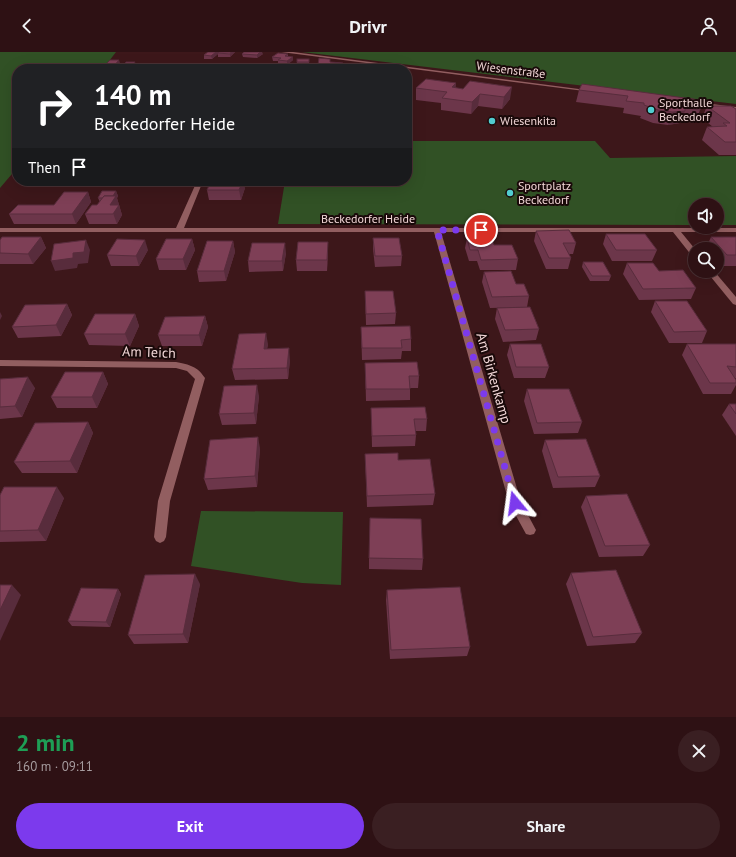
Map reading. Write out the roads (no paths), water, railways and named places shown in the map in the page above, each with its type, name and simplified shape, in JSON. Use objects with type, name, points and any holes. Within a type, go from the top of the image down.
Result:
[{"type":"street","name":"Wiesenstraße","points":[[283,52],[379,64]]},
{"type":"street","name":"Wiesenstraße","points":[[412,68],[595,91]]},
{"type":"street","points":[[681,102],[736,109]]},
{"type":"street","points":[[180,230],[198,186]]},
{"type":"street","name":"Beckedorfer Heide","points":[[0,230],[736,230]]},
{"type":"street","name":"Am Birkenkamp","points":[[437,230],[515,503],[530,530]]},
{"type":"street","points":[[676,231],[688,246]]},
{"type":"street","points":[[716,278],[736,302]]},
{"type":"street","name":"Am Teich","points":[[0,363],[176,366],[190,368],[200,378],[164,501],[160,537]]},
{"type":"place","name":"Sporthalle Beckedorf","points":[[651,110]]},
{"type":"place","name":"Wiesenkita","points":[[492,121]]},
{"type":"place","name":"Sportplatz Beckedorf","points":[[510,193]]}]
